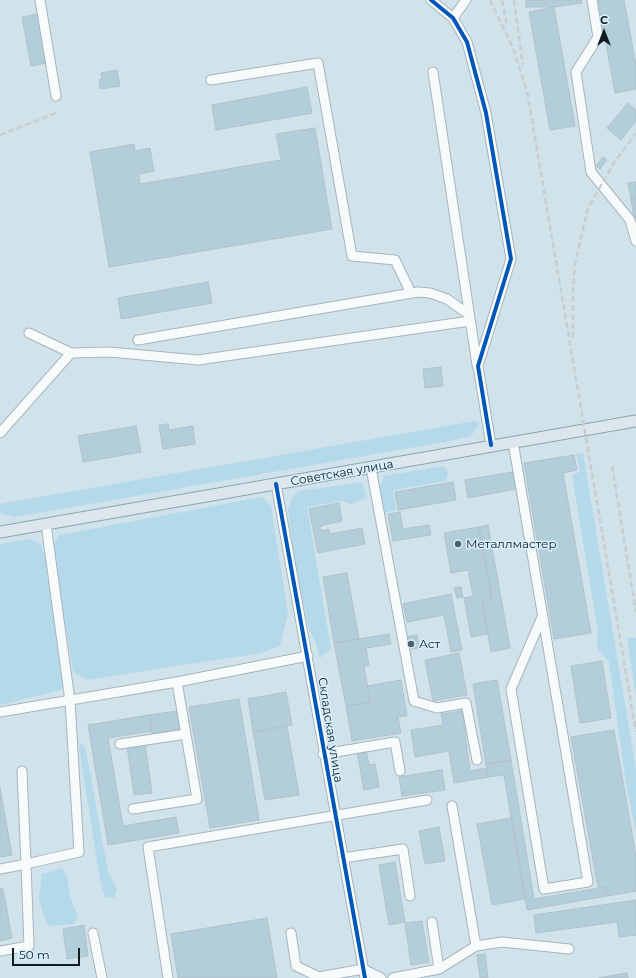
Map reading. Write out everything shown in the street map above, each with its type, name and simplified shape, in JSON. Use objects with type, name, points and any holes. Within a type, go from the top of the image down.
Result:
[{"type":"main road","name":"Советская улица","points":[[0,532],[636,421]]},
{"type":"street","points":[[40,0],[56,96]]},
{"type":"street","points":[[431,0],[453,18],[467,42],[486,113],[511,259],[478,366]]},
{"type":"street","points":[[453,18],[466,0]]},
{"type":"street","points":[[592,0],[598,36],[576,72],[590,172],[630,220],[636,241]]},
{"type":"street","points":[[211,80],[318,63],[352,256],[395,260],[410,293]]},
{"type":"street","points":[[432,72],[469,317],[492,445]]},
{"type":"street","points":[[138,340],[418,292],[447,299],[469,317]]},
{"type":"street","points":[[29,333],[71,353],[109,352],[198,360],[469,317]]},
{"type":"street","points":[[0,433],[71,353]]},
{"type":"street","points":[[513,442],[588,882],[544,889],[510,689],[542,617]]},
{"type":"street","points":[[371,468],[414,701],[437,708],[466,703],[477,760]]},
{"type":"street","name":"Складская улица","points":[[276,484],[308,656],[323,754],[364,974]]},
{"type":"street","points":[[0,869],[79,852],[70,701],[46,524]]},
{"type":"street","points":[[0,712],[177,682],[308,656]]},
{"type":"street","points":[[133,809],[197,799],[177,682]]},
{"type":"street","points":[[120,744],[186,734]]},
{"type":"street","points":[[323,754],[395,742],[400,770]]},
{"type":"street","points":[[0,951],[29,946],[22,771]]},
{"type":"street","points":[[168,978],[148,847],[427,800]]},
{"type":"street","points":[[452,806],[476,946]]},
{"type":"street","points":[[343,858],[403,848],[410,896]]},
{"type":"street","points":[[432,922],[439,969]]},
{"type":"street","points":[[94,933],[102,978]]},
{"type":"street","points":[[291,933],[296,966],[319,977],[364,974],[381,978]]},
{"type":"street","points":[[393,978],[439,969],[476,946],[502,942],[569,949]]},
{"type":"shaded area","points":[[475,421],[480,423],[471,436],[450,441],[14,517],[0,513],[0,504]]},
{"type":"shaded area","points":[[583,453],[636,770],[636,831],[627,789],[609,662],[597,648],[598,631],[572,475],[580,472],[576,454]]},
{"type":"shaded area","points":[[444,466],[448,473],[446,481],[393,490],[396,510],[386,512],[385,518],[381,512],[379,493],[384,476]]},
{"type":"shaded area","points":[[362,482],[367,498],[351,504],[342,501],[307,507],[331,649],[320,658],[316,643],[309,630],[295,563],[288,510],[293,496],[299,491]]},
{"type":"shaded area","points":[[262,497],[271,506],[288,614],[280,646],[261,653],[86,680],[73,671],[53,547],[59,535]]},
{"type":"shaded area","points":[[31,539],[42,546],[43,553],[46,555],[64,683],[61,690],[0,705],[0,544]]},
{"type":"shaded area","points":[[627,638],[636,638],[636,694],[634,684]]},
{"type":"shaded area","points":[[82,743],[86,751],[108,872],[117,889],[114,898],[105,897],[100,880],[79,747]]},
{"type":"shaded area","points":[[62,868],[67,875],[70,896],[78,917],[74,924],[49,926],[44,917],[39,899],[42,874]]},
{"type":"building","points":[[526,0],[581,0],[582,3],[554,7],[526,7]]},
{"type":"building","points":[[598,0],[624,0],[636,65],[636,89],[615,93]]},
{"type":"building","points":[[554,7],[575,126],[550,130],[529,12]]},
{"type":"building","points":[[38,14],[47,63],[31,66],[22,17]]},
{"type":"building","points":[[117,70],[120,86],[100,89],[99,80],[102,79],[101,73]]},
{"type":"building","points":[[307,87],[312,113],[216,130],[212,105]]},
{"type":"building","points":[[628,103],[636,110],[636,121],[621,140],[607,128]]},
{"type":"building","points":[[315,128],[332,229],[109,267],[90,152],[134,144],[135,151],[150,148],[154,171],[139,174],[140,184],[281,160],[276,134]]},
{"type":"building","points":[[603,157],[607,160],[600,169],[596,166]]},
{"type":"building","points":[[636,182],[636,199],[631,199],[628,183]]},
{"type":"building","points":[[631,199],[636,199],[636,219],[634,219]]},
{"type":"building","points":[[208,282],[212,303],[121,319],[118,298]]},
{"type":"building","points":[[441,367],[443,386],[425,388],[423,369]]},
{"type":"building","points":[[168,424],[169,430],[193,426],[195,444],[163,449],[159,425]]},
{"type":"building","points":[[136,426],[141,452],[83,462],[78,436]]},
{"type":"building","points":[[574,455],[577,470],[563,473],[591,633],[554,639],[524,463]]},
{"type":"building","points":[[513,472],[516,489],[468,498],[465,480]]},
{"type":"building","points":[[453,482],[456,500],[398,510],[395,492]]},
{"type":"building","points":[[339,503],[342,521],[320,526],[321,531],[329,529],[330,534],[362,528],[365,544],[318,553],[309,509]]},
{"type":"building","points":[[400,512],[403,529],[429,525],[431,535],[393,541],[388,514]]},
{"type":"building","points":[[488,525],[510,648],[491,652],[482,601],[492,599],[479,527]]},
{"type":"building","points":[[479,527],[492,599],[482,601],[488,634],[471,637],[464,598],[473,596],[468,570],[451,573],[444,533]]},
{"type":"building","points":[[347,573],[359,639],[334,643],[323,577]]},
{"type":"building","points":[[461,587],[463,597],[457,598],[454,588]]},
{"type":"building","points":[[451,594],[462,650],[451,652],[444,615],[407,622],[403,604]]},
{"type":"building","points":[[389,634],[391,644],[366,648],[369,665],[364,666],[370,702],[346,706],[334,643]]},
{"type":"building","points":[[417,635],[419,648],[408,650],[406,637]]},
{"type":"building","points":[[459,653],[467,695],[433,701],[425,660]]},
{"type":"building","points":[[602,661],[611,718],[580,723],[571,666]]},
{"type":"building","points":[[401,680],[407,716],[398,717],[401,733],[352,741],[346,706],[370,702],[367,686]]},
{"type":"building","points":[[497,680],[511,760],[486,764],[473,684]]},
{"type":"building","points":[[286,692],[292,725],[253,732],[248,699]]},
{"type":"building","points":[[239,699],[259,820],[210,828],[189,707]]},
{"type":"building","points":[[178,711],[181,729],[152,734],[149,715]]},
{"type":"building","points":[[462,711],[470,771],[487,768],[488,777],[454,783],[449,751],[415,757],[411,730],[443,725],[441,714]]},
{"type":"building","points":[[149,715],[152,731],[108,738],[123,826],[176,817],[179,833],[108,845],[88,725]]},
{"type":"building","points":[[287,726],[299,795],[265,800],[253,732]]},
{"type":"building","points":[[614,730],[636,856],[636,891],[607,896],[605,887],[598,888],[571,737]]},
{"type":"building","points":[[145,744],[152,793],[134,795],[127,746]]},
{"type":"building","points":[[366,750],[369,765],[375,764],[379,787],[364,790],[357,752]]},
{"type":"building","points":[[511,760],[534,899],[605,887],[607,896],[527,910],[504,775],[488,777],[486,764]]},
{"type":"building","points":[[442,770],[445,790],[402,796],[399,777]]},
{"type":"building","points":[[0,788],[12,855],[0,857]]},
{"type":"building","points":[[512,818],[525,899],[492,905],[477,824]]},
{"type":"building","points":[[439,827],[445,861],[425,864],[419,831]]},
{"type":"building","points":[[395,862],[405,922],[389,925],[379,865]]},
{"type":"building","points":[[0,889],[3,889],[12,938],[0,941]]},
{"type":"building","points":[[636,900],[636,935],[619,937],[617,922],[536,933],[534,915]]},
{"type":"building","points":[[267,918],[277,978],[178,978],[171,934]]},
{"type":"building","points":[[422,921],[429,962],[411,965],[405,923]]},
{"type":"building","points":[[84,925],[88,956],[67,959],[63,929]]},
{"type":"building","points":[[485,954],[488,978],[480,978],[477,955]]},
{"type":"building","points":[[627,973],[628,978],[598,978]]},
{"type":"railway","points":[[490,0],[513,48],[527,91],[636,732]]},
{"type":"railway","points":[[502,0],[507,25]]},
{"type":"railway","points":[[514,0],[523,65]]},
{"type":"railway","points":[[0,135],[56,113]]},
{"type":"railway","points":[[573,338],[573,290],[575,264],[588,208],[614,163],[636,133]]},
{"type":"railway","points":[[612,466],[636,612]]},
{"type":"cycle path","points":[[431,0],[453,18],[467,42],[486,113],[511,259],[478,366],[491,445]]},
{"type":"cycle path","points":[[276,484],[365,978]]},
{"type":"place","name":"Металлмастер","points":[[458,544]]},
{"type":"place","name":"Аст","points":[[411,644]]}]
